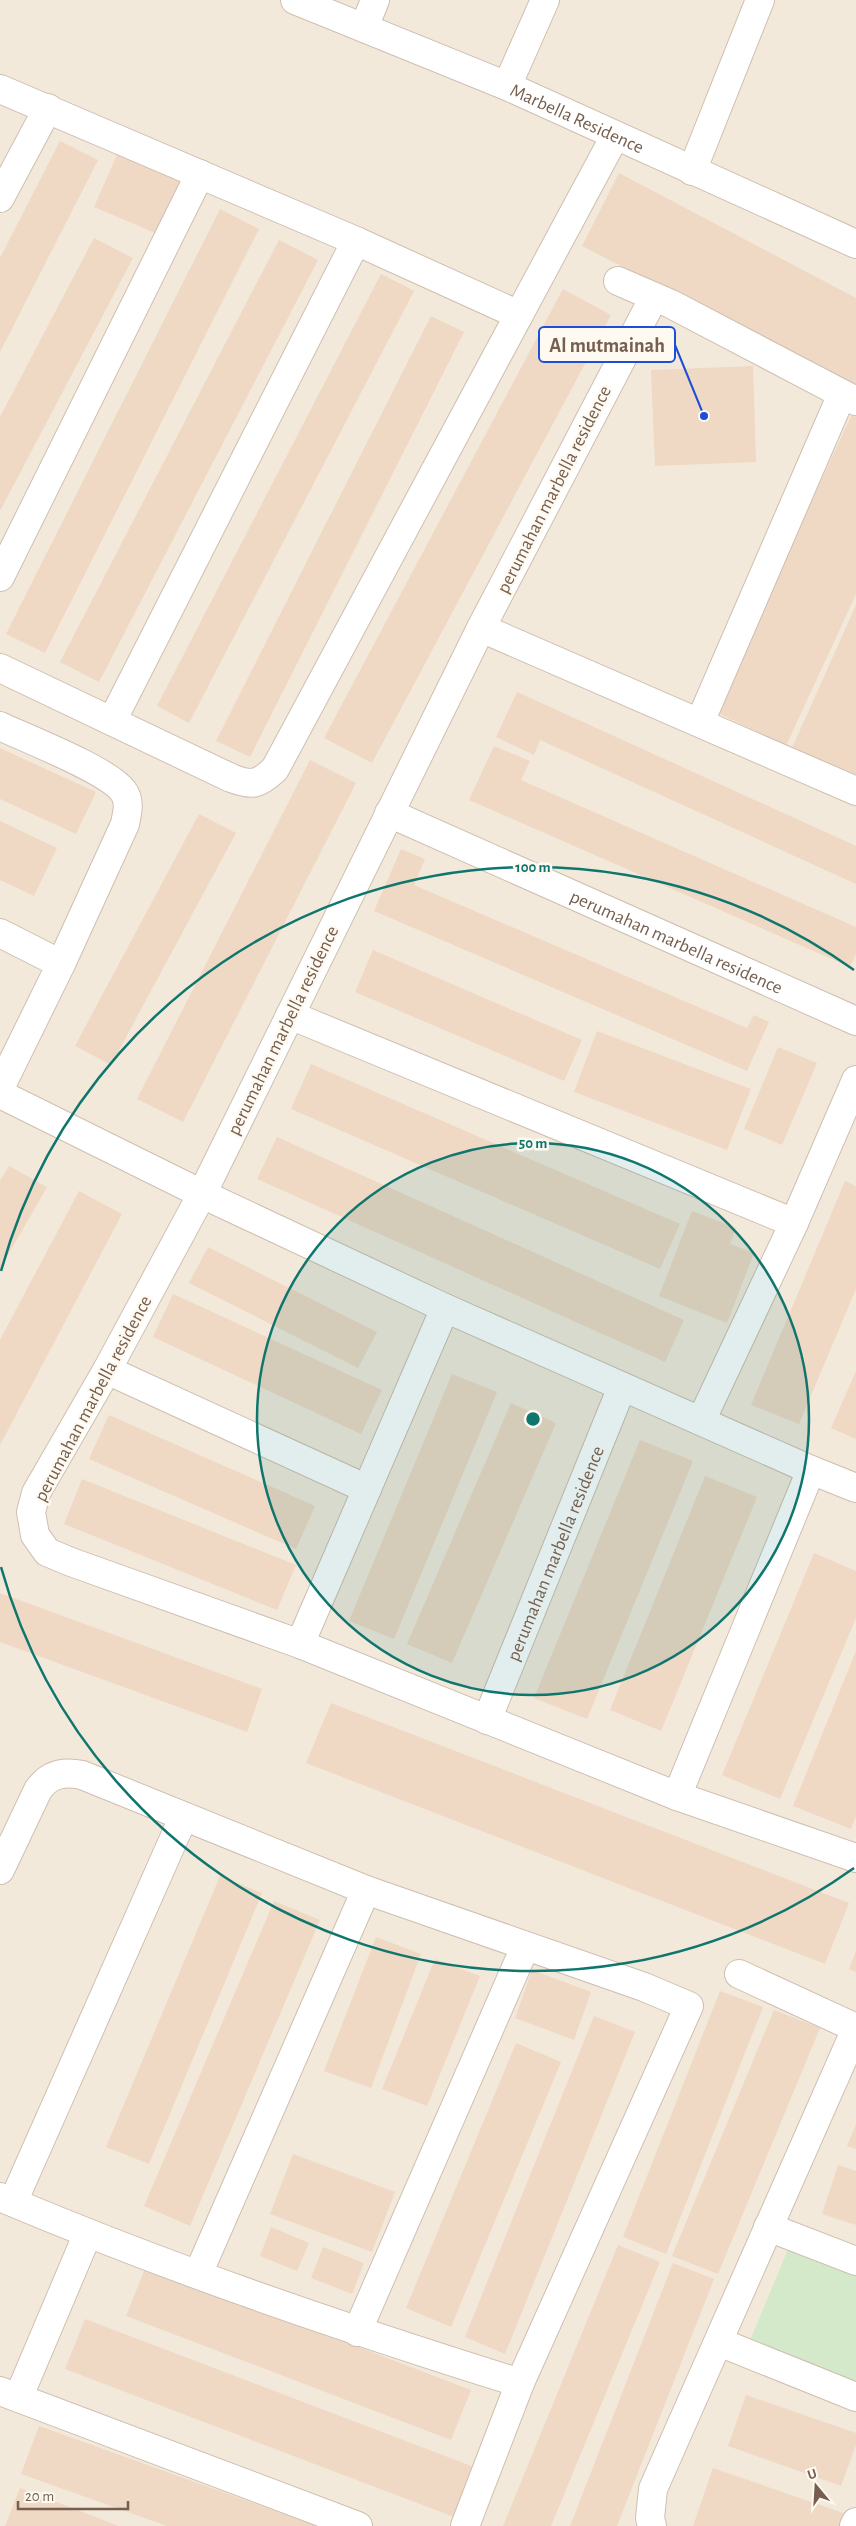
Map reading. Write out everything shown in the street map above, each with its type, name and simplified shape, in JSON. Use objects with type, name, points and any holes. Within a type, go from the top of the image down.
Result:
[{"type":"street","name":"Marbella Residence","points":[[295,0],[507,86],[856,244]]},
{"type":"street","points":[[364,28],[375,0]]},
{"type":"street","points":[[507,86],[545,0]]},
{"type":"street","points":[[692,170],[760,0]]},
{"type":"street","points":[[0,89],[356,241],[519,315]]},
{"type":"street","points":[[0,198],[48,108]]},
{"type":"street","points":[[0,668],[249,784],[263,780],[275,769],[615,136]]},
{"type":"street","points":[[0,577],[200,174]]},
{"type":"street","points":[[112,721],[356,241]]},
{"type":"street","points":[[618,281],[654,297],[849,397],[700,722]]},
{"type":"street","name":"perumahan marbella residence","points":[[654,297],[481,628],[202,1194],[107,1370],[36,1493],[31,1512],[35,1535],[47,1552],[300,1644],[677,1796],[856,1858]]},
{"type":"street","points":[[481,628],[856,791]]},
{"type":"street","points":[[0,726],[110,777],[124,792],[128,806],[125,824],[61,964],[0,1088]]},
{"type":"street","name":"perumahan marbella residence","points":[[389,813],[856,1021]]},
{"type":"street","points":[[0,933],[61,964]]},
{"type":"street","points":[[290,1015],[794,1224]]},
{"type":"street","points":[[701,1421],[794,1224],[846,1131],[856,1080]]},
{"type":"street","points":[[0,1094],[202,1194],[445,1308],[811,1470],[856,1488]]},
{"type":"street","points":[[300,1644],[445,1308]]},
{"type":"street","points":[[107,1370],[367,1489]]},
{"type":"street","name":"perumahan marbella residence","points":[[487,1720],[622,1387]]},
{"type":"street","points":[[677,1796],[811,1470]]},
{"type":"street","points":[[0,1870],[38,1790],[45,1781],[55,1775],[68,1772],[82,1775],[183,1818],[366,1890],[644,1987],[689,2006],[520,2383],[465,2526]]},
{"type":"street","points":[[183,1818],[7,2199],[88,2233],[358,2332],[520,2383]]},
{"type":"street","points":[[198,2274],[366,1890]]},
{"type":"street","points":[[358,2332],[525,1947]]},
{"type":"street","points":[[652,2526],[650,2518],[653,2489],[856,2029],[739,1974]]},
{"type":"street","points":[[768,2227],[856,2261]]},
{"type":"street","points":[[88,2233],[9,2394],[358,2526]]},
{"type":"street","points":[[719,2342],[856,2397]]},
{"type":"street","points":[[854,2526],[856,2522]]},
{"type":"shaded area","points":[[0,0],[856,0],[856,2526],[0,2526]]},
{"type":"green space","points":[[794,2235],[856,2259],[856,2388],[746,2350]]},
{"type":"building","points":[[60,141],[98,160],[0,352],[0,258]]},
{"type":"building","points":[[119,150],[185,178],[160,235],[94,207]]},
{"type":"building","points":[[619,173],[856,298],[856,386],[582,246]]},
{"type":"building","points":[[220,209],[259,229],[45,653],[6,634]]},
{"type":"building","points":[[94,238],[133,258],[0,511],[0,417]]},
{"type":"building","points":[[279,240],[318,260],[99,682],[60,662]]},
{"type":"building","points":[[381,274],[414,291],[189,723],[157,706]]},
{"type":"building","points":[[563,289],[611,315],[372,763],[324,738]]},
{"type":"building","points":[[431,316],[464,332],[250,757],[216,741]]},
{"type":"building","points":[[753,366],[756,462],[655,466],[651,370]]},
{"type":"building","points":[[852,414],[856,416],[856,594],[786,746],[714,711]]},
{"type":"building","points":[[856,605],[856,775],[792,748]]},
{"type":"building","points":[[517,692],[856,846],[856,884],[540,740],[534,755],[496,737]]},
{"type":"building","points":[[494,746],[530,761],[521,780],[856,927],[856,954],[850,967],[469,800]]},
{"type":"building","points":[[0,748],[96,792],[76,834],[0,799]]},
{"type":"building","points":[[310,760],[356,783],[183,1122],[137,1099]]},
{"type":"building","points":[[199,814],[236,833],[111,1065],[75,1046]]},
{"type":"building","points":[[0,821],[57,848],[34,896],[0,880]]},
{"type":"building","points":[[401,849],[425,859],[414,885],[747,1028],[754,1015],[769,1022],[747,1071],[374,911]]},
{"type":"building","points":[[373,950],[582,1040],[564,1081],[355,992]]},
{"type":"building","points":[[597,1031],[751,1089],[727,1150],[574,1092]]},
{"type":"building","points":[[778,1047],[817,1063],[782,1145],[744,1129]]},
{"type":"building","points":[[311,1064],[680,1224],[660,1269],[291,1109]]},
{"type":"building","points":[[277,1137],[684,1320],[665,1362],[257,1179]]},
{"type":"building","points":[[9,1166],[47,1187],[0,1269],[0,1181]]},
{"type":"building","points":[[845,1181],[856,1186],[856,1289],[799,1424],[751,1405]]},
{"type":"building","points":[[79,1191],[122,1214],[0,1445],[0,1340]]},
{"type":"building","points":[[692,1211],[736,1228],[730,1244],[754,1253],[727,1323],[659,1296]]},
{"type":"building","points":[[208,1247],[377,1332],[358,1368],[189,1283]]},
{"type":"building","points":[[173,1294],[382,1390],[361,1434],[153,1337]]},
{"type":"building","points":[[856,1371],[856,1439],[831,1428]]},
{"type":"building","points":[[452,1374],[497,1392],[394,1639],[349,1621]]},
{"type":"building","points":[[511,1403],[556,1423],[452,1663],[407,1644]]},
{"type":"building","points":[[109,1415],[315,1506],[296,1549],[89,1459]]},
{"type":"building","points":[[640,1440],[693,1461],[587,1719],[534,1698]]},
{"type":"building","points":[[705,1476],[757,1497],[661,1731],[610,1710]]},
{"type":"building","points":[[82,1479],[296,1565],[277,1610],[64,1524]]},
{"type":"building","points":[[814,1553],[856,1571],[856,1618],[780,1799],[722,1775]]},
{"type":"building","points":[[0,1593],[262,1689],[247,1732],[0,1642]]},
{"type":"building","points":[[856,1651],[856,1816],[851,1829],[793,1806]]},
{"type":"building","points":[[331,1703],[849,1903],[825,1964],[306,1763]]},
{"type":"building","points":[[220,1876],[262,1893],[149,2164],[106,2147]]},
{"type":"building","points":[[274,1901],[320,1920],[190,2226],[144,2206]]},
{"type":"building","points":[[376,1937],[421,1954],[371,2088],[324,2071]]},
{"type":"building","points":[[856,1951],[856,1972],[849,1969]]},
{"type":"building","points":[[435,1959],[480,1976],[427,2106],[382,2089]]},
{"type":"building","points":[[532,1970],[591,1992],[574,2040],[515,2018]]},
{"type":"building","points":[[720,1991],[763,2007],[666,2254],[623,2237]]},
{"type":"building","points":[[774,2010],[820,2028],[718,2274],[672,2256]]},
{"type":"building","points":[[594,2016],[635,2032],[505,2354],[465,2337]]},
{"type":"building","points":[[516,2043],[561,2062],[451,2327],[406,2308]]},
{"type":"building","points":[[856,2124],[856,2149],[847,2146]]},
{"type":"building","points":[[293,2154],[395,2192],[372,2252],[270,2214]]},
{"type":"building","points":[[838,2165],[856,2171],[856,2225],[822,2214]]},
{"type":"building","points":[[271,2227],[309,2243],[297,2271],[260,2256]]},
{"type":"building","points":[[618,2245],[660,2262],[551,2526],[503,2526]]},
{"type":"building","points":[[323,2247],[364,2263],[352,2294],[311,2278]]},
{"type":"building","points":[[673,2263],[714,2279],[617,2526],[570,2526]]},
{"type":"building","points":[[146,2266],[471,2390],[451,2440],[126,2316]]},
{"type":"building","points":[[85,2319],[474,2467],[454,2517],[65,2369]]},
{"type":"building","points":[[746,2395],[856,2433],[856,2445],[841,2486],[728,2446]]},
{"type":"building","points":[[39,2426],[317,2526],[167,2526],[21,2474]]},
{"type":"building","points":[[713,2468],[852,2516],[848,2526],[693,2526]]},
{"type":"building","points":[[20,2488],[119,2526],[5,2526]]},
{"type":"place","name":"Al mutmainah","points":[[704,416]]}]
